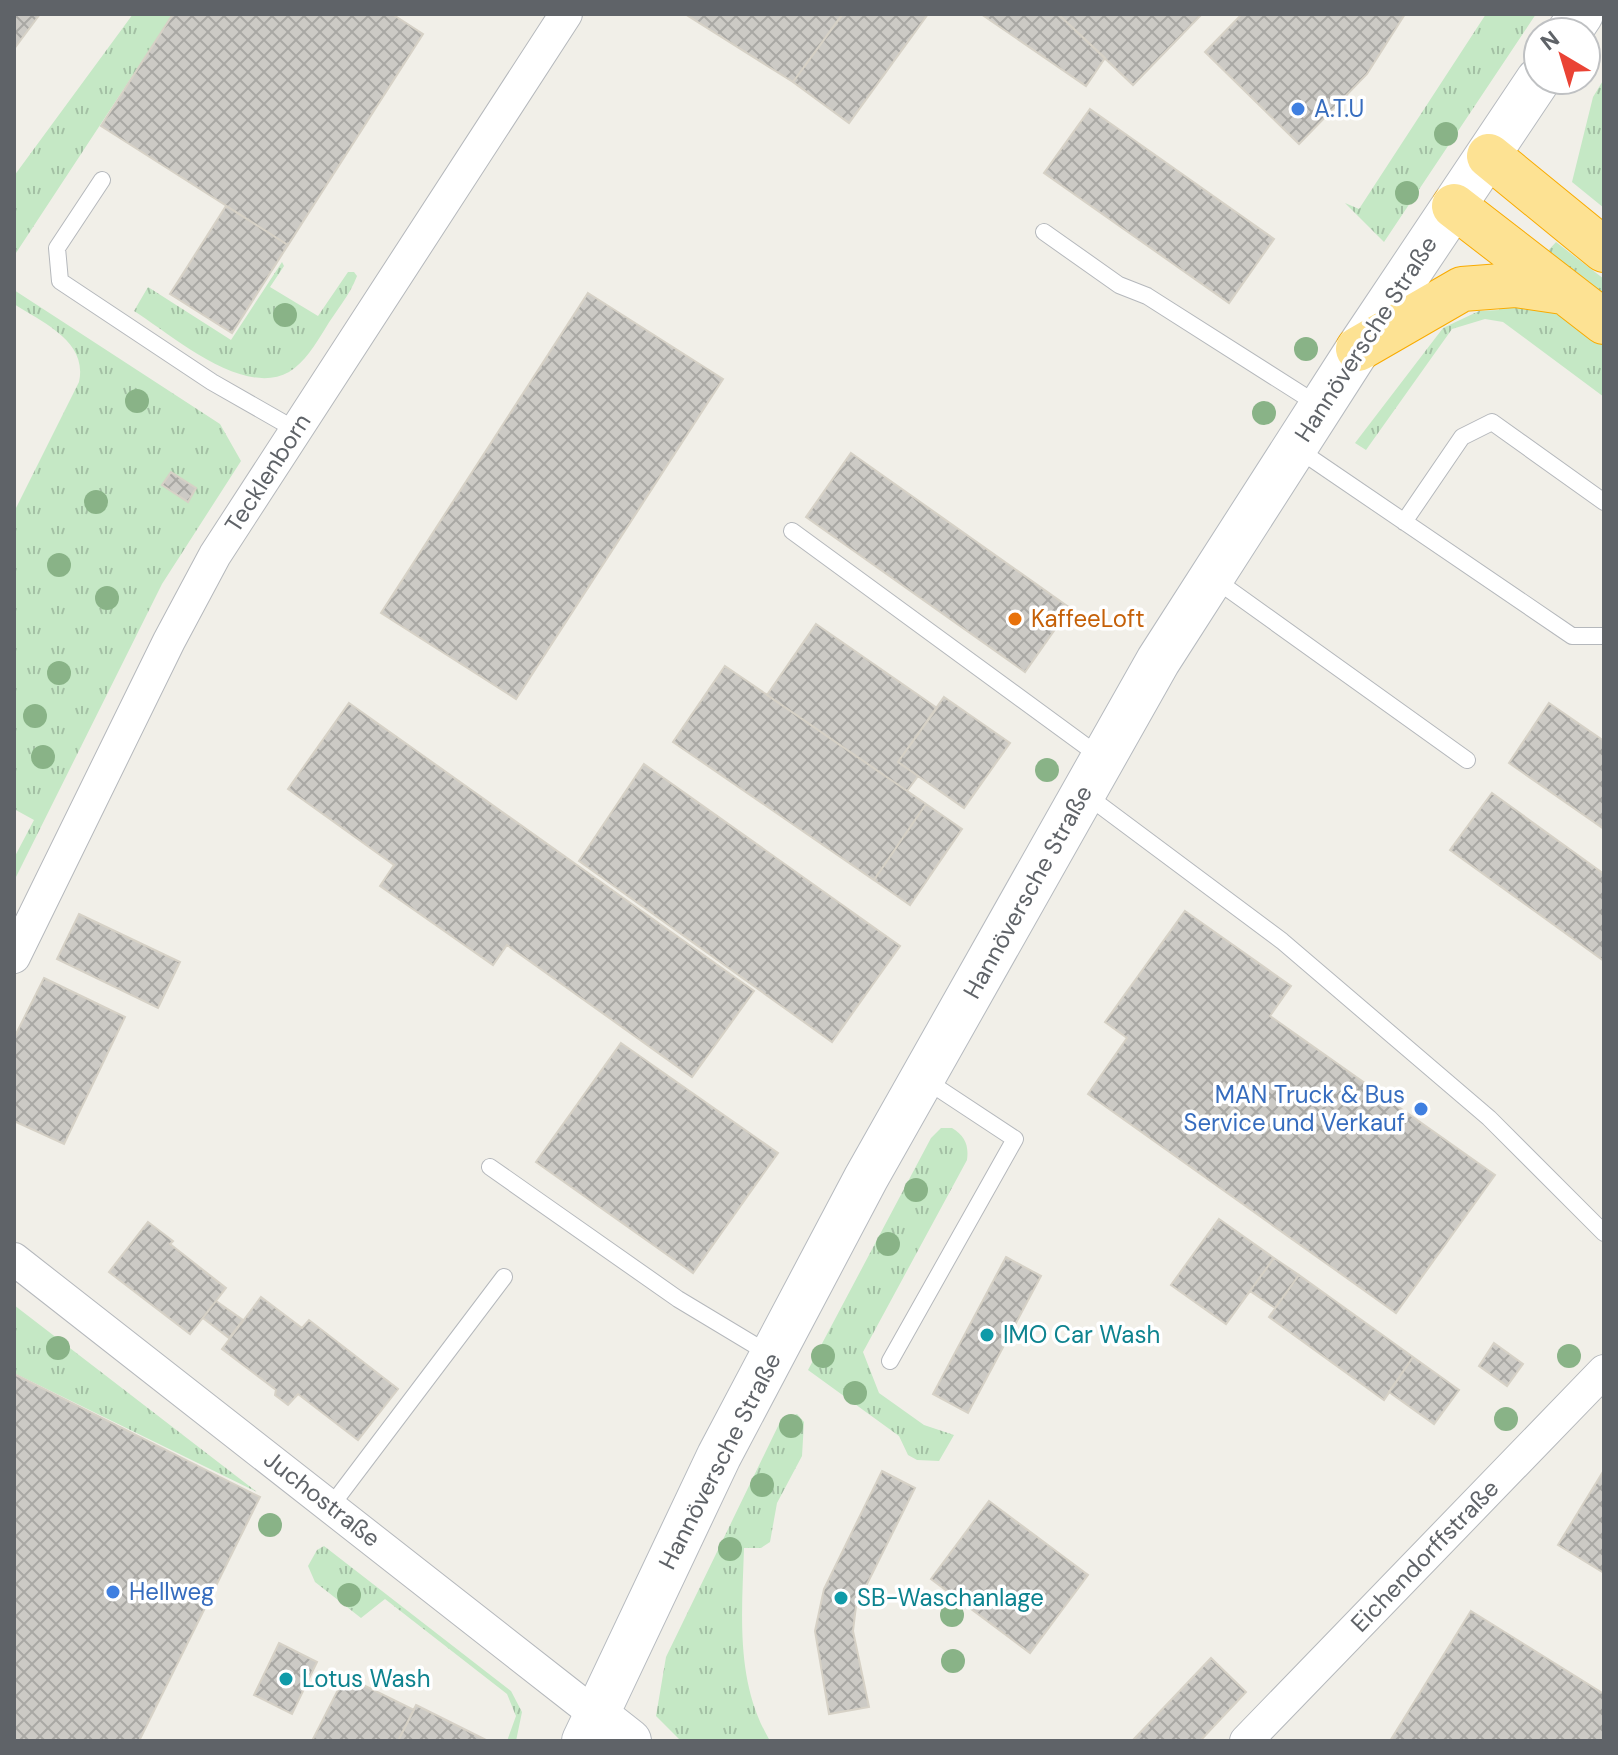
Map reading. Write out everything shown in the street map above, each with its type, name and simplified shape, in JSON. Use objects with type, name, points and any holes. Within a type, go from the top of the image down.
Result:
[{"type":"highway","points":[[1489,156],[1604,250]]},
{"type":"highway","points":[[1454,206],[1604,322]]},
{"type":"highway","points":[[1358,349],[1462,289],[1515,285],[1563,292]]},
{"type":"main road","name":"Hannöversche Straße","points":[[603,1732],[719,1456],[923,1078],[1093,776],[1158,661],[1358,349],[1528,96]]},
{"type":"street","name":"Tecklenborn","points":[[14,957],[169,641],[215,555],[566,14]]},
{"type":"street","name":"Juchostraße","points":[[14,1259],[331,1506],[603,1732]]},
{"type":"street","name":"Eichendorffstraße","points":[[1246,1741],[1604,1371]]},
{"type":"lane","points":[[102,180],[57,248],[60,281],[212,382],[296,430]]},
{"type":"lane","points":[[1044,232],[1119,285],[1147,296],[1321,407]]},
{"type":"lane","points":[[1404,522],[1462,437],[1492,422],[1604,502]]},
{"type":"lane","points":[[1295,447],[1572,636],[1604,636]]},
{"type":"lane","points":[[792,531],[1093,776],[1489,1118],[1604,1233]]},
{"type":"lane","points":[[1212,577],[1467,760]]},
{"type":"lane","points":[[890,1361],[1015,1139],[923,1078]]},
{"type":"lane","points":[[490,1167],[678,1299],[772,1356]]},
{"type":"lane","points":[[331,1506],[504,1277]]},
{"type":"green space","points":[[133,14],[173,14],[14,256],[14,176]]},
{"type":"green space","points":[[1486,14],[1536,14],[1522,16],[1522,35],[1384,242],[1345,203],[1359,209]]},
{"type":"green space","points":[[1604,79],[1604,208],[1572,182],[1593,97],[1602,96]]},
{"type":"green space","points":[[1556,242],[1604,279],[1604,299],[1545,254]]},
{"type":"green space","points":[[282,262],[284,266],[270,287],[318,316],[348,272],[354,272],[357,276],[300,363],[289,372],[271,378],[251,377],[208,360],[134,311],[148,287],[231,340]]},
{"type":"green space","points":[[14,290],[220,424],[241,461],[162,584],[14,881],[14,858],[34,820],[14,809],[14,512],[79,382],[80,368],[77,355],[61,335],[14,304]]},
{"type":"green space","points":[[1499,301],[1553,311],[1604,344],[1604,397],[1503,322],[1485,319],[1452,329],[1366,450],[1355,443],[1443,328],[1479,311],[1499,310]]},
{"type":"green space","points":[[941,1128],[952,1128],[960,1134],[967,1145],[967,1160],[863,1352],[879,1393],[924,1425],[954,1435],[939,1461],[917,1460],[908,1455],[899,1436],[808,1370],[931,1138]]},
{"type":"green space","points":[[14,1305],[257,1492],[14,1373]]},
{"type":"green space","points":[[797,1414],[804,1422],[802,1456],[777,1503],[770,1542],[761,1548],[744,1548],[742,1623],[746,1671],[751,1695],[770,1741],[681,1741],[656,1716],[666,1657],[781,1420]]},
{"type":"green space","points":[[324,1546],[511,1691],[522,1712],[516,1741],[507,1741],[516,1716],[507,1694],[385,1599],[361,1618],[315,1582],[308,1566],[317,1550]]},
{"type":"building","points":[[14,14],[40,14],[14,49]]},
{"type":"building","points":[[173,14],[392,14],[423,34],[288,245],[101,126]]},
{"type":"building","points":[[685,14],[839,14],[841,16],[793,82]]},
{"type":"building","points":[[843,14],[928,14],[849,123],[793,82]]},
{"type":"building","points":[[981,14],[1058,14],[1105,58],[1086,86]]},
{"type":"building","points":[[1058,14],[1202,14],[1133,85]]},
{"type":"building","name":"A.T.U","points":[[1242,14],[1405,14],[1367,74],[1299,144],[1205,52]]},
{"type":"building","points":[[1090,109],[1274,239],[1229,303],[1044,173]]},
{"type":"building","points":[[226,206],[288,245],[232,333],[170,294]]},
{"type":"building","points":[[588,293],[723,379],[516,699],[381,613]]},
{"type":"building","points":[[851,453],[1070,608],[1025,672],[806,517]]},
{"type":"building","points":[[171,472],[196,488],[188,502],[162,485]]},
{"type":"building","points":[[816,624],[937,708],[898,762],[918,776],[907,791],[767,695]]},
{"type":"building","points":[[725,666],[926,804],[874,880],[673,742]]},
{"type":"building","points":[[944,697],[1010,743],[964,808],[898,762]]},
{"type":"building","points":[[349,703],[754,991],[692,1077],[507,945],[493,965],[380,886],[394,865],[288,789]]},
{"type":"building","points":[[1549,703],[1604,741],[1604,829],[1509,763]]},
{"type":"building","points":[[644,764],[900,946],[832,1042],[579,861]]},
{"type":"building","points":[[1492,793],[1604,874],[1604,961],[1450,850]]},
{"type":"building","points":[[926,804],[962,829],[910,905],[874,880]]},
{"type":"building","points":[[1185,911],[1291,986],[1270,1016],[1495,1175],[1396,1313],[1088,1094],[1127,1038],[1105,1022]]},
{"type":"building","points":[[79,914],[180,962],[158,1008],[57,959]]},
{"type":"building","points":[[44,978],[125,1017],[64,1144],[14,1121],[14,1038]]},
{"type":"building","points":[[621,1043],[778,1153],[693,1273],[536,1162]]},
{"type":"building","points":[[1219,1219],[1274,1258],[1226,1324],[1171,1285]]},
{"type":"building","points":[[148,1222],[173,1241],[170,1244],[226,1288],[190,1334],[109,1272]]},
{"type":"building","name":"IMO Car Wash","points":[[1006,1257],[1041,1276],[968,1413],[933,1394]]},
{"type":"building","points":[[1274,1258],[1299,1275],[1275,1308],[1250,1291]]},
{"type":"building","points":[[1299,1275],[1413,1357],[1384,1400],[1269,1317]]},
{"type":"building","points":[[261,1297],[302,1328],[309,1320],[398,1389],[358,1440],[298,1394],[288,1405],[275,1395],[276,1390],[222,1349]]},
{"type":"building","points":[[216,1301],[243,1320],[229,1338],[203,1318]]},
{"type":"building","points":[[1494,1343],[1523,1364],[1507,1386],[1479,1366]]},
{"type":"building","points":[[1413,1357],[1459,1390],[1434,1424],[1389,1392]]},
{"type":"building","name":"Hellweg","points":[[14,1374],[260,1497],[139,1741],[14,1741]]},
{"type":"building","points":[[1604,1470],[1604,1573],[1558,1545]]},
{"type":"building","name":"SB-Waschanlage","points":[[882,1471],[915,1488],[856,1606],[853,1631],[869,1707],[829,1714],[815,1631],[824,1589]]},
{"type":"building","points":[[989,1501],[1088,1575],[1030,1653],[931,1579]]},
{"type":"building","points":[[1471,1611],[1604,1694],[1604,1741],[1390,1741]]},
{"type":"building","name":"Lotus Wash","points":[[279,1643],[317,1662],[292,1714],[254,1695]]},
{"type":"building","points":[[1211,1658],[1246,1692],[1200,1741],[1132,1741]]},
{"type":"building","points":[[345,1676],[414,1710],[398,1741],[312,1741]]},
{"type":"building","points":[[416,1705],[488,1741],[398,1741]]},
{"type":"place","name":"A.T.U","points":[[1298,109]]},
{"type":"place","name":"KaffeeLoft","points":[[1015,619]]},
{"type":"place","name":"MAN Truck & Bus Service und Verkauf","points":[[1421,1109]]},
{"type":"place","name":"IMO Car Wash","points":[[987,1335]]},
{"type":"place","name":"Hellweg","points":[[113,1592]]},
{"type":"place","name":"SB-Waschanlage","points":[[841,1598]]},
{"type":"place","name":"Lotus Wash","points":[[286,1679]]}]
